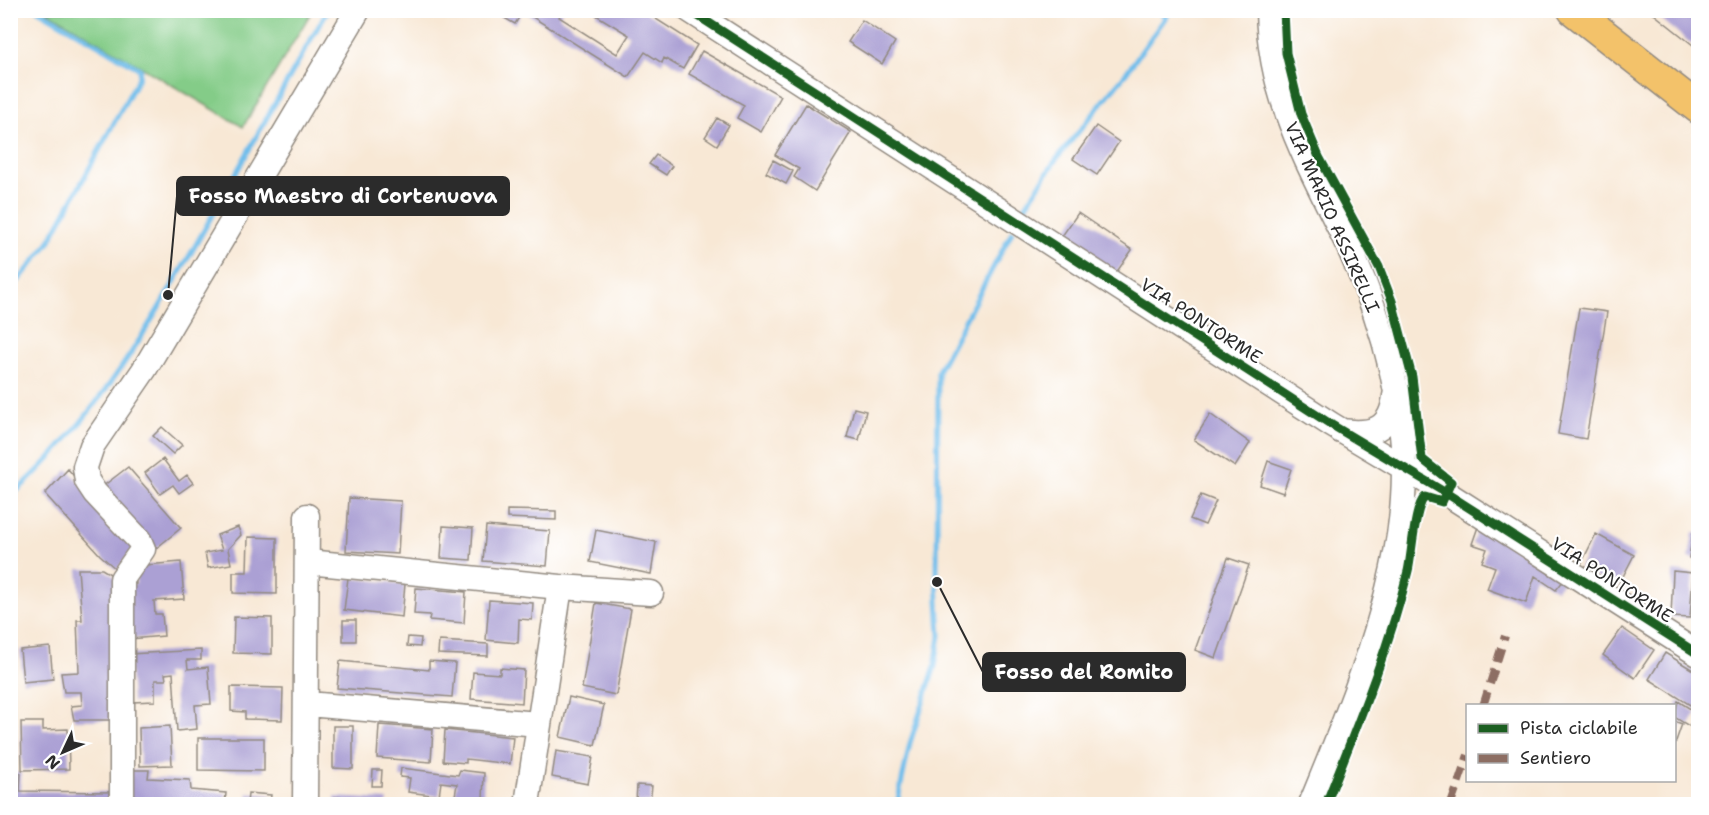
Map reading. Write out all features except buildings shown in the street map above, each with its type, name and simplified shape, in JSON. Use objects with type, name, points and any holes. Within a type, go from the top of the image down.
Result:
[{"type":"main road","points":[[1573,10],[1698,108]]},
{"type":"street","points":[[122,804],[122,579],[143,549],[139,540],[95,493],[87,480],[85,467],[92,446],[144,370],[358,10]]},
{"type":"street","name":"VIA PONTORME","points":[[689,10],[1339,430],[1404,468],[1698,654]]},
{"type":"street","name":"VIA MARIO ASSIRELLI","points":[[1268,10],[1274,67],[1290,126],[1351,253],[1371,301],[1387,351],[1396,394],[1404,468],[1400,526],[1376,629],[1311,804]]},
{"type":"street","points":[[1339,430],[1361,433],[1374,431],[1390,413],[1396,394]]},
{"type":"street","points":[[306,804],[307,516]]},
{"type":"street","points":[[308,562],[651,594]]},
{"type":"street","points":[[527,804],[560,587]]},
{"type":"street","points":[[308,704],[538,724]]},
{"type":"green space","points":[[46,11],[312,11],[243,127]]},
{"type":"waterway","points":[[10,291],[48,244],[139,77],[140,69],[38,10]]},
{"type":"waterway","points":[[10,497],[70,436],[145,332],[328,10]]},
{"type":"waterway","points":[[1158,10],[1166,17]]},
{"type":"waterway","points":[[1025,207],[1055,161],[1123,77],[1171,10]]},
{"type":"waterway","points":[[897,804],[910,743],[935,666],[940,636],[937,582],[938,371],[1012,232]]},
{"type":"marked path","points":[[1484,704],[1505,636]]},
{"type":"marked path","points":[[1451,804],[1466,761]]},
{"type":"cycle path","points":[[689,10],[1332,425],[1446,493],[1698,654]]},
{"type":"cycle path","points":[[1284,10],[1286,53],[1301,114],[1319,157],[1379,267],[1392,301],[1412,377],[1422,459],[1451,482],[1442,502],[1425,497],[1421,502],[1408,571],[1391,631],[1326,804]]},
{"type":"place","name":"Fosso Maestro di Cortenuova","points":[[168,295]]},
{"type":"place","name":"Fosso del Romito","points":[[937,582]]}]
